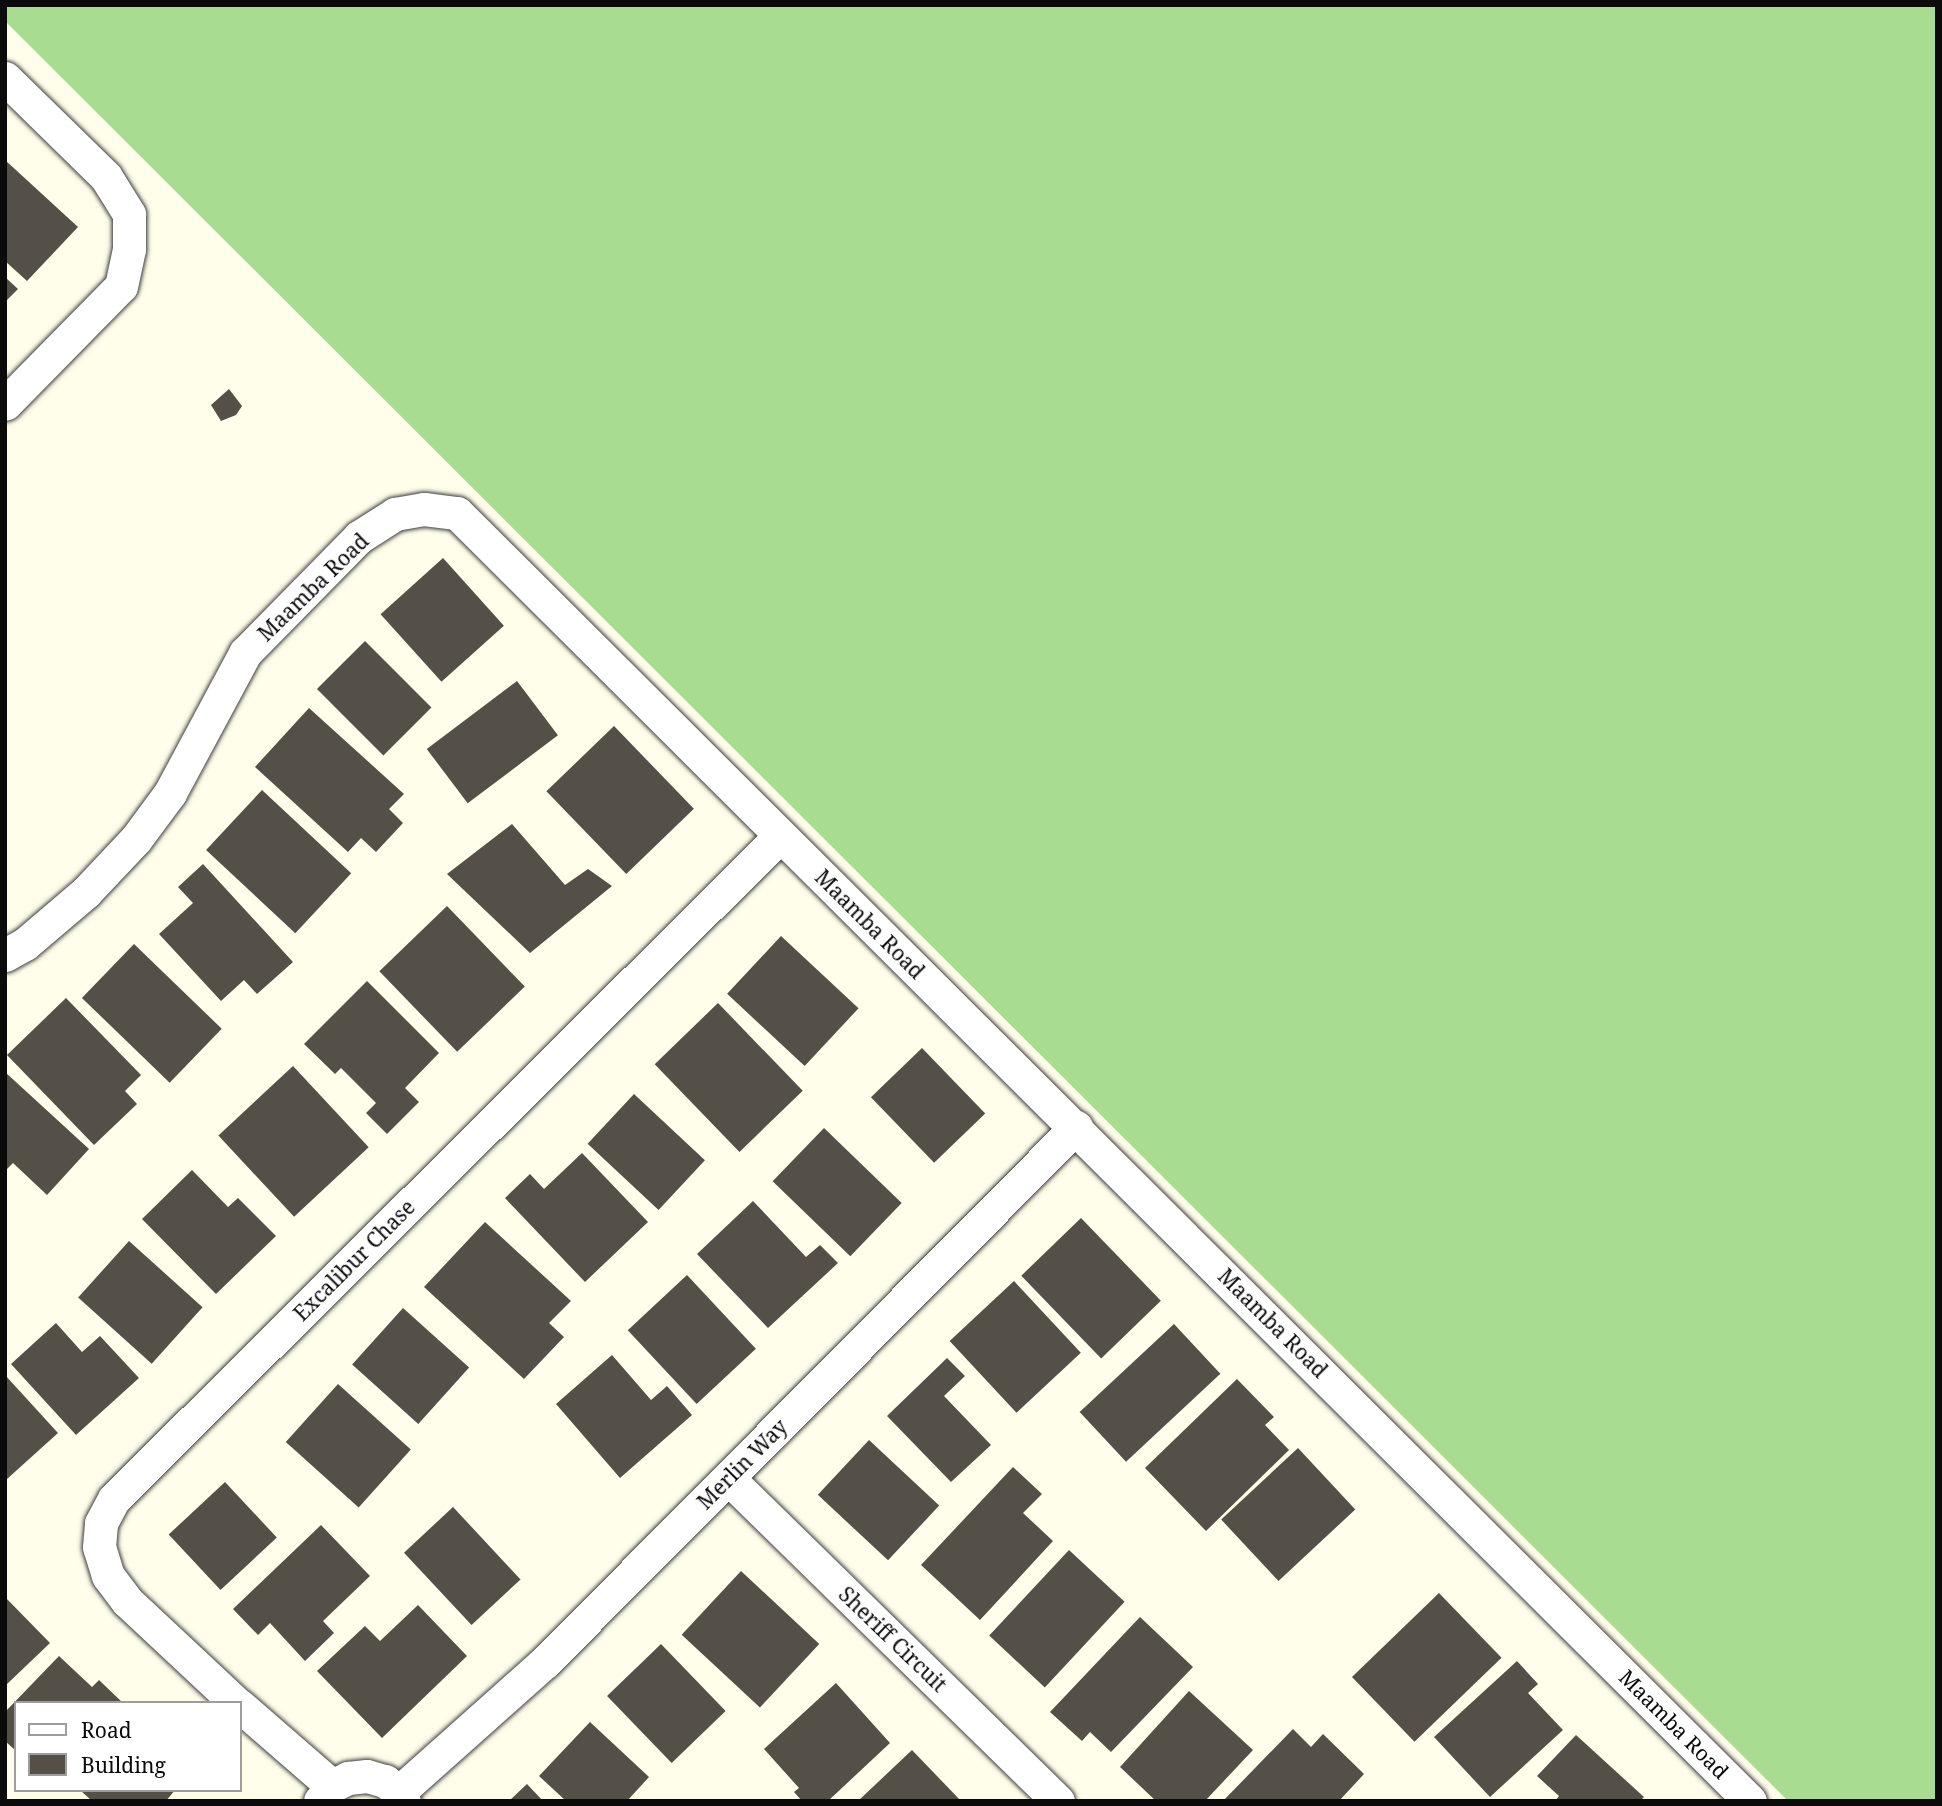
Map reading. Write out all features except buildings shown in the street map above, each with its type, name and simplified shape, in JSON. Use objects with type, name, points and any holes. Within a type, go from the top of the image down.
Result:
[{"type":"street","points":[[5,78],[106,177],[129,214],[129,249],[121,286],[5,404]]},
{"type":"street","name":"Maamba Road","points":[[5,955],[25,944],[86,892],[136,839],[170,793],[245,653],[359,537],[395,514],[424,509],[457,513],[1750,1801]]},
{"type":"street","name":"Excalibur Chase","points":[[235,1701],[127,1601],[108,1576],[99,1547],[101,1523],[114,1499],[780,836]]},
{"type":"street","name":"Merlin Way","points":[[402,1797],[545,1662],[1076,1127]]},
{"type":"street","name":"Sheriff Circuit","points":[[728,1478],[1058,1801]]},
{"type":"street","name":"Excalibur Chase","points":[[242,1708],[326,1794]]},
{"type":"street","points":[[326,1794],[348,1778],[367,1776],[385,1781],[402,1797]]},
{"type":"green space","points":[[5,5],[1937,5],[1937,1801],[1788,1801],[5,21]]}]
